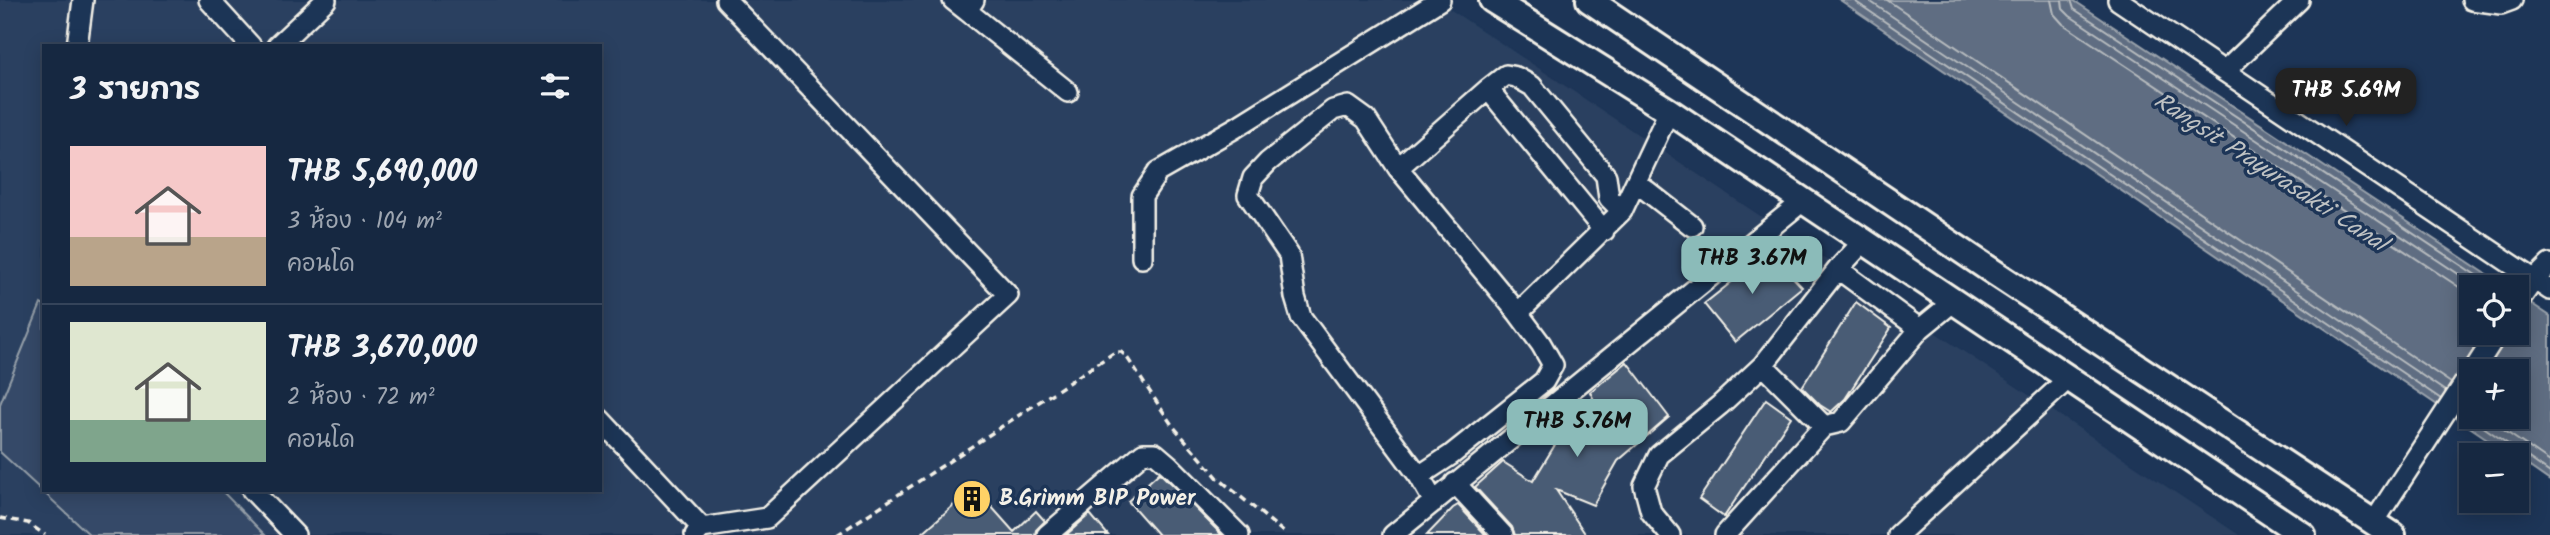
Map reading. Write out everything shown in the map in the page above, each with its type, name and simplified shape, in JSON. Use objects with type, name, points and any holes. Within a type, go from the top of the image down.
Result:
[{"type":"main road","points":[[1492,0],[1669,111],[2303,535]]},
{"type":"main road","points":[[1589,0],[2377,531]]},
{"type":"street","points":[[77,44],[83,0]]},
{"type":"street","points":[[209,0],[249,44]]},
{"type":"street","points":[[279,44],[326,0]]},
{"type":"street","points":[[602,421],[699,531],[767,518],[1008,295],[726,0]]},
{"type":"street","points":[[1142,258],[1142,196],[1158,172],[1440,0]]},
{"type":"street","points":[[2118,0],[2225,71],[2531,292],[2550,264]]},
{"type":"street","points":[[2225,71],[2298,0]]},
{"type":"street","points":[[2472,0],[2501,4],[2512,0]]},
{"type":"street","points":[[965,4],[1068,92]]},
{"type":"street","points":[[1398,168],[1506,75],[1532,86],[1606,176],[1609,198],[1622,211]]},
{"type":"street","points":[[1488,89],[1604,231]]},
{"type":"street","points":[[1419,476],[1445,460],[1544,382],[1553,365],[1518,313],[1398,168],[1367,119],[1348,106],[1333,110],[1268,162],[1253,178],[1248,195],[1289,255],[1301,317],[1419,476],[1434,502]]},
{"type":"street","points":[[1518,313],[1622,211],[1669,111]]},
{"type":"street","points":[[1637,183],[1692,226]]},
{"type":"street","points":[[1393,535],[1802,201]]},
{"type":"street","points":[[1670,535],[1651,512],[1644,486],[1659,455],[1720,405],[1763,365],[1838,269],[1863,242]]},
{"type":"street","points":[[1838,269],[1920,329]]},
{"type":"street","points":[[1725,535],[1824,426],[1841,422],[1920,329],[1953,302]]},
{"type":"street","points":[[1763,365],[1824,426]]},
{"type":"street","points":[[1898,535],[2068,379]]},
{"type":"street","points":[[2377,531],[2430,435],[2459,392]]},
{"type":"street","points":[[1047,535],[1143,453],[1155,453],[1240,535]]},
{"type":"street","points":[[1455,483],[1503,535]]},
{"type":"street","points":[[253,492],[295,535]]},
{"type":"path","points":[[837,535],[1115,352],[1126,356],[1172,425],[1218,478],[1287,535]]},
{"type":"path","points":[[0,518],[28,523],[45,535]]},
{"type":"shaded area","points":[[0,0],[1436,0],[2239,535],[0,535]]},
{"type":"shaded area","points":[[41,304],[42,491],[0,452],[0,404]]},
{"type":"shaded area","points":[[43,492],[223,492],[265,535],[90,535]]},
{"type":"water","name":"Rangsit Prayurasakti Canal","points":[[1840,0],[2073,0],[2488,275],[2459,275],[2459,345],[2529,345],[2529,302],[2550,316],[2550,481],[2529,466],[2529,443],[2493,443],[2473,429],[2529,429],[2529,359],[2459,359],[2459,420]]},
{"type":"building","points":[[1769,252],[1802,287],[1735,342],[1704,304]]},
{"type":"building","points":[[1856,302],[1891,328],[1845,399],[1831,412],[1802,387]]},
{"type":"building","points":[[1627,362],[1669,417],[1618,461],[1593,505],[1556,490],[1586,535],[1515,535],[1512,527],[1475,487],[1503,462],[1533,481],[1567,425],[1594,400],[1590,392]]},
{"type":"building","points":[[1766,399],[1791,417],[1724,517],[1699,499]]},
{"type":"building","points":[[1159,473],[1222,535],[1158,535],[1128,501]]},
{"type":"building","name":"B.Grimm BIP Power","points":[[974,487],[1014,532],[1036,511],[1045,521],[1035,535],[920,535]]},
{"type":"building","points":[[1458,505],[1486,535],[1427,535],[1453,508]]},
{"type":"building","name":"B.Grimm BIP Power","points":[[1090,514],[1108,535],[1066,535]]},
{"type":"place","name":"B.Grimm BIP Power","points":[[972,499]]}]
